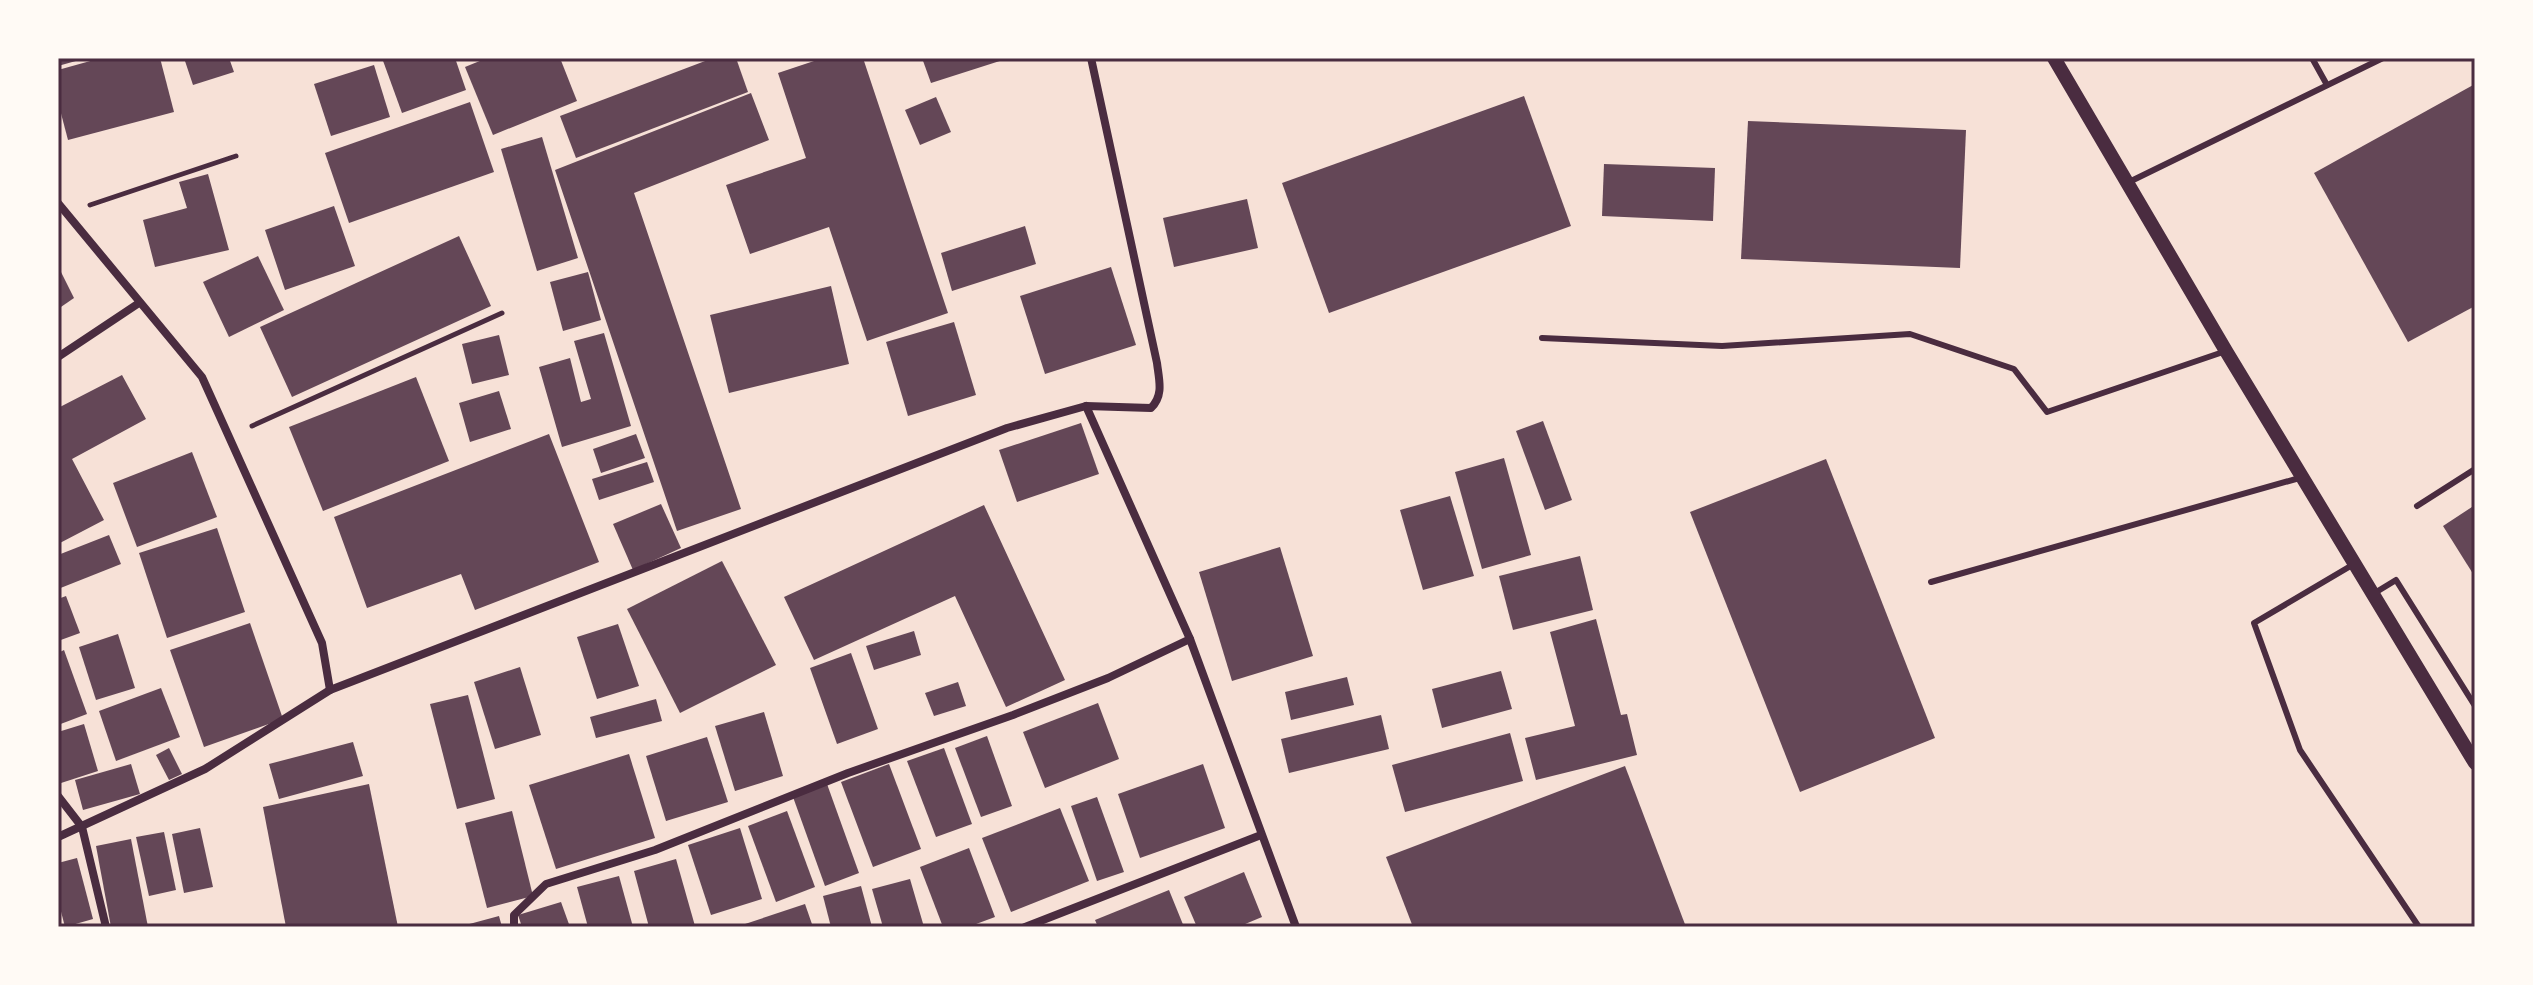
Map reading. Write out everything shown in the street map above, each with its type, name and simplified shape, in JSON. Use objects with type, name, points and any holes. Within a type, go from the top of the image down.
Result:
[{"type":"street","points":[[58,837],[205,769],[330,690],[1007,428],[1086,406],[1151,408],[1159,401],[1157,363],[1091,58]]},
{"type":"street","points":[[2054,58],[2126,184],[2475,763]]},
{"type":"street","points":[[58,203],[202,377],[322,643],[330,690]]},
{"type":"street","points":[[58,357],[139,303]]},
{"type":"street","points":[[1086,406],[1190,639],[1296,927]]},
{"type":"street","points":[[514,927],[514,915],[546,884],[655,850],[848,773],[1013,715],[1108,678],[1190,639]]},
{"type":"street","points":[[58,796],[82,827],[106,927]]},
{"type":"street","points":[[1025,927],[1261,835]]},
{"type":"lane","points":[[2312,58],[2327,85]]},
{"type":"lane","points":[[2126,184],[2383,58]]},
{"type":"lane","points":[[1542,338],[1722,346],[1910,334],[2014,369],[2047,412],[2226,351]]},
{"type":"lane","points":[[2417,506],[2475,469]]},
{"type":"lane","points":[[1931,582],[2303,477]]},
{"type":"lane","points":[[2355,563],[2254,623],[2300,750],[2419,927]]},
{"type":"lane","points":[[2373,594],[2396,580],[2475,706]]},
{"type":"path","points":[[66,213],[236,156]]},
{"type":"path","points":[[229,437],[502,313]]},
{"type":"building","points":[[58,58],[83,58],[83,59],[58,66]]},
{"type":"building","points":[[101,58],[160,58],[174,112],[68,140],[58,102],[58,70]]},
{"type":"building","points":[[184,58],[229,58],[234,72],[193,85]]},
{"type":"building","points":[[382,58],[455,58],[466,90],[402,113]]},
{"type":"building","points":[[487,58],[560,58],[577,101],[493,135],[465,67]]},
{"type":"building","points":[[713,58],[736,58],[748,92],[576,158],[560,116]]},
{"type":"building","points":[[823,58],[863,58],[948,313],[867,341],[829,227],[750,254],[726,185],[806,158],[778,73]]},
{"type":"building","points":[[922,58],[1006,58],[1006,59],[931,83]]},
{"type":"building","points":[[374,65],[390,117],[331,136],[314,84]]},
{"type":"building","points":[[2475,84],[2475,306],[2408,342],[2314,173]]},
{"type":"building","points":[[751,93],[769,140],[634,193],[741,509],[677,531],[555,170]]},
{"type":"building","points":[[1524,96],[1571,226],[1329,313],[1282,183]]},
{"type":"building","points":[[936,97],[951,132],[920,145],[905,110]]},
{"type":"building","points":[[470,102],[494,172],[349,223],[325,153]]},
{"type":"building","points":[[1748,121],[1966,130],[1960,268],[1741,259]]},
{"type":"building","points":[[542,137],[578,258],[537,271],[501,149]]},
{"type":"building","points":[[1604,164],[1715,168],[1713,221],[1602,216]]},
{"type":"building","points":[[208,174],[229,250],[155,267],[143,220],[187,208],[179,182]]},
{"type":"building","points":[[1247,199],[1258,248],[1174,267],[1163,218]]},
{"type":"building","points":[[334,206],[355,266],[285,290],[265,230]]},
{"type":"building","points":[[1025,226],[1036,264],[952,291],[941,253]]},
{"type":"building","points":[[459,236],[491,306],[292,397],[260,327]]},
{"type":"building","points":[[258,256],[284,310],[229,337],[203,282]]},
{"type":"building","points":[[58,266],[74,298],[58,309]]},
{"type":"building","points":[[1111,267],[1136,345],[1045,374],[1020,296]]},
{"type":"building","points":[[588,272],[601,320],[563,331],[550,282]]},
{"type":"building","points":[[831,286],[849,364],[729,393],[710,315]]},
{"type":"building","points":[[954,322],[976,395],[908,416],[886,342]]},
{"type":"building","points":[[604,333],[631,426],[562,447],[539,367],[570,358],[581,402],[591,399],[574,341]]},
{"type":"building","points":[[499,335],[509,375],[472,384],[462,344]]},
{"type":"building","points":[[122,375],[146,419],[72,459],[104,520],[58,544],[58,408]]},
{"type":"building","points":[[416,377],[449,461],[323,511],[289,427]]},
{"type":"building","points":[[499,391],[511,429],[470,442],[459,403]]},
{"type":"building","points":[[1543,421],[1572,500],[1545,510],[1516,431]]},
{"type":"building","points":[[1081,423],[1099,474],[1017,502],[999,450]]},
{"type":"building","points":[[549,434],[599,562],[475,610],[461,574],[367,608],[334,517]]},
{"type":"building","points":[[636,434],[645,458],[601,473],[593,449]]},
{"type":"building","points":[[192,452],[217,517],[137,547],[113,483]]},
{"type":"building","points":[[1504,458],[1531,555],[1482,569],[1455,472]]},
{"type":"building","points":[[1826,459],[1935,738],[1800,792],[1690,512]]},
{"type":"building","points":[[647,462],[654,482],[599,500],[592,479]]},
{"type":"building","points":[[1450,496],[1474,576],[1423,590],[1400,510]]},
{"type":"building","points":[[661,504],[681,548],[633,570],[613,524]]},
{"type":"building","points":[[984,505],[1065,680],[1006,707],[955,596],[814,660],[784,597]]},
{"type":"building","points":[[2475,505],[2475,577],[2443,526]]},
{"type":"building","points":[[217,528],[245,612],[167,638],[139,553]]},
{"type":"building","points":[[109,535],[121,564],[58,589],[58,555]]},
{"type":"building","points":[[1280,547],[1313,656],[1232,681],[1199,572]]},
{"type":"building","points":[[1580,556],[1593,610],[1513,630],[1499,576]]},
{"type":"building","points":[[722,561],[776,665],[680,713],[627,609]]},
{"type":"building","points":[[66,596],[80,633],[58,641],[58,599]]},
{"type":"building","points":[[1596,619],[1621,715],[1627,714],[1637,755],[1536,780],[1525,738],[1575,726],[1550,632]]},
{"type":"building","points":[[250,623],[283,719],[204,747],[170,650]]},
{"type":"building","points":[[618,624],[639,686],[597,699],[577,637]]},
{"type":"building","points":[[914,631],[921,655],[874,670],[866,646]]},
{"type":"building","points":[[118,634],[135,688],[96,700],[79,647]]},
{"type":"building","points":[[64,650],[87,714],[58,725],[58,653]]},
{"type":"building","points":[[851,653],[878,729],[837,744],[810,668]]},
{"type":"building","points":[[520,667],[541,735],[495,749],[474,682]]},
{"type":"building","points":[[1501,671],[1512,709],[1442,728],[1432,689]]},
{"type":"building","points":[[1347,677],[1354,705],[1291,720],[1285,692]]},
{"type":"building","points":[[958,682],[966,706],[934,716],[925,693]]},
{"type":"building","points":[[161,688],[180,737],[116,761],[99,711]]},
{"type":"building","points":[[468,695],[495,799],[457,809],[430,704]]},
{"type":"building","points":[[656,699],[662,721],[596,738],[590,717]]},
{"type":"building","points":[[1098,703],[1119,759],[1045,788],[1023,732]]},
{"type":"building","points":[[764,712],[783,776],[735,791],[715,726]]},
{"type":"building","points":[[1381,715],[1389,749],[1289,773],[1281,739]]},
{"type":"building","points":[[84,724],[98,771],[58,784],[58,732]]},
{"type":"building","points":[[1510,733],[1523,781],[1405,812],[1392,765]]},
{"type":"building","points":[[987,736],[1012,806],[981,817],[955,748]]},
{"type":"building","points":[[707,737],[728,802],[666,821],[646,756]]},
{"type":"building","points":[[353,742],[363,776],[279,799],[269,764]]},
{"type":"building","points":[[169,748],[182,774],[169,780],[156,755]]},
{"type":"building","points":[[944,748],[972,824],[936,837],[907,761]]},
{"type":"building","points":[[629,754],[655,838],[556,869],[529,785]]},
{"type":"building","points":[[131,764],[140,794],[83,810],[75,780]]},
{"type":"building","points":[[889,764],[921,849],[873,867],[841,782]]},
{"type":"building","points":[[1203,764],[1225,828],[1140,858],[1118,794]]},
{"type":"building","points":[[1625,766],[1686,927],[1413,927],[1386,857]]},
{"type":"building","points":[[369,784],[398,927],[286,927],[263,807]]},
{"type":"building","points":[[827,784],[859,873],[825,886],[793,797]]},
{"type":"building","points":[[1097,797],[1124,872],[1097,881],[1071,806]]},
{"type":"building","points":[[1060,808],[1089,881],[1011,912],[982,838]]},
{"type":"building","points":[[512,811],[533,896],[487,908],[465,823]]},
{"type":"building","points":[[787,811],[815,887],[776,902],[748,826]]},
{"type":"building","points":[[200,828],[213,887],[184,893],[172,834]]},
{"type":"building","points":[[740,828],[762,899],[711,915],[688,845]]},
{"type":"building","points":[[164,832],[176,890],[149,896],[136,837]]},
{"type":"building","points":[[131,839],[148,927],[111,927],[96,846]]},
{"type":"building","points":[[969,848],[995,917],[968,927],[943,927],[920,867]]},
{"type":"building","points":[[77,858],[93,919],[65,927],[58,900],[58,863]]},
{"type":"building","points":[[676,859],[695,926],[649,927],[634,871]]},
{"type":"building","points":[[1244,872],[1262,917],[1238,927],[1197,927],[1184,897]]},
{"type":"building","points":[[619,876],[633,927],[588,927],[577,887]]},
{"type":"building","points":[[910,879],[924,927],[883,927],[872,889]]},
{"type":"building","points":[[861,886],[872,927],[831,927],[823,896]]},
{"type":"building","points":[[1169,890],[1184,927],[1098,927],[1095,920]]},
{"type":"building","points":[[561,902],[570,927],[522,927],[518,915]]},
{"type":"building","points":[[805,904],[813,927],[739,927],[739,926]]},
{"type":"building","points":[[499,916],[502,927],[462,927],[462,926]]}]
